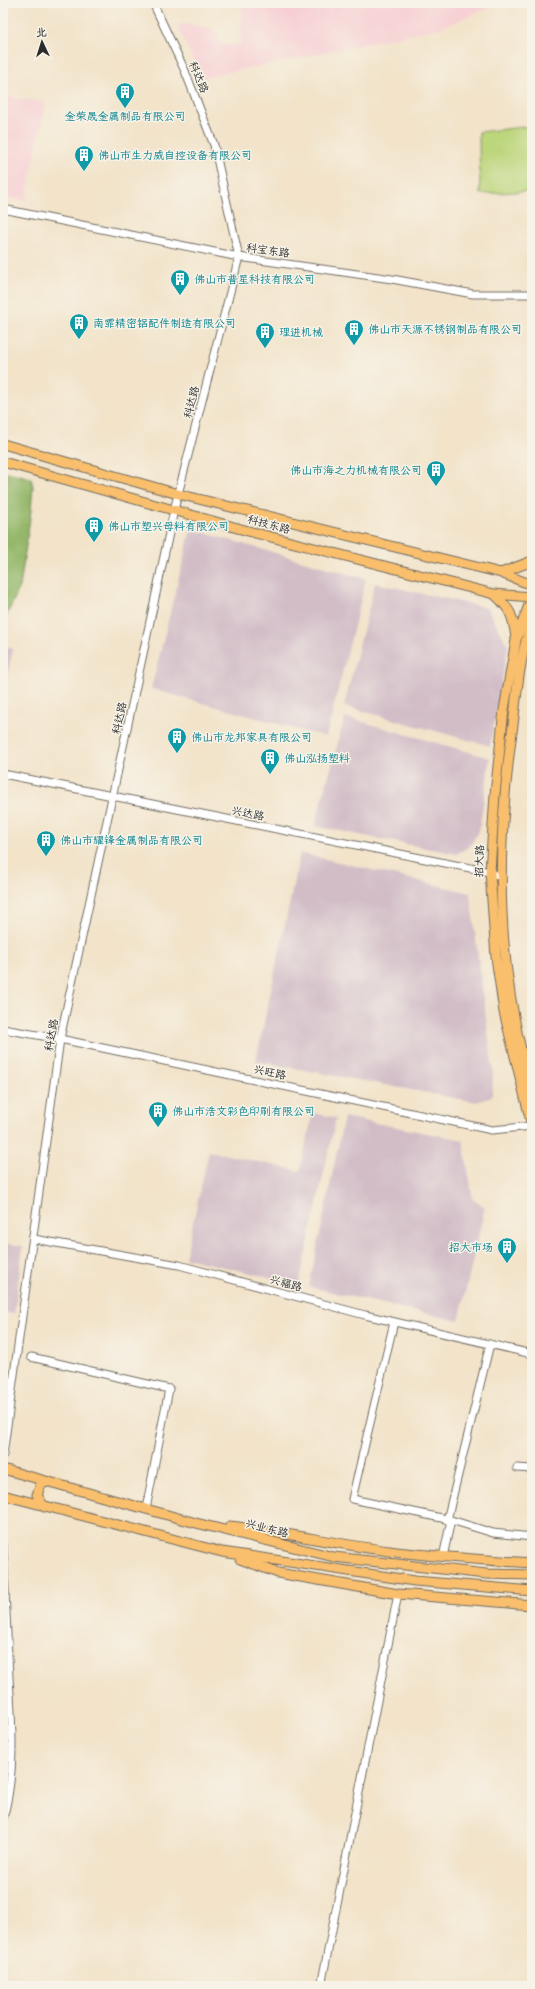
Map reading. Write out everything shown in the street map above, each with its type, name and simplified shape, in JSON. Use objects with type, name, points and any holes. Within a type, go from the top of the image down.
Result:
[{"type":"main road","points":[[3,444],[178,494],[501,573],[532,585]]},
{"type":"main road","name":"科技东路","points":[[3,462],[174,510],[494,594],[532,597]]},
{"type":"main road","points":[[501,573],[532,561]]},
{"type":"main road","points":[[494,594],[505,604],[513,617],[516,640]]},
{"type":"main road","name":"招大路","points":[[532,597],[516,640],[504,718],[490,872],[496,957],[504,1012],[532,1126]]},
{"type":"main road","name":"招大路","points":[[532,621],[521,662],[507,768],[500,877],[503,942],[513,1016],[530,1074],[532,1091]]},
{"type":"main road","name":"兴业东路","points":[[3,1470],[196,1523],[334,1557],[486,1574],[532,1575]]},
{"type":"main road","points":[[44,1507],[37,1495],[41,1484],[48,1482]]},
{"type":"main road","points":[[3,1495],[44,1507],[222,1552],[415,1581],[532,1591]]},
{"type":"main road","points":[[196,1523],[270,1530],[388,1550],[443,1557],[532,1563]]},
{"type":"main road","points":[[222,1552],[278,1573],[398,1594],[532,1605]]},
{"type":"street","name":"科达路","points":[[3,1455],[34,1239],[60,1039],[174,510],[239,257],[214,145],[185,71],[153,3]]},
{"type":"street","name":"科宝东路","points":[[3,209],[239,257],[392,279],[473,294],[532,294]]},
{"type":"street","name":"兴达路","points":[[3,774],[113,798],[490,872],[500,877]]},
{"type":"street","name":"兴旺路","points":[[3,1029],[60,1039],[492,1130],[532,1126]]},
{"type":"street","name":"兴福路","points":[[34,1239],[179,1265],[394,1322],[532,1354]]},
{"type":"street","points":[[394,1322],[352,1499],[449,1520],[493,1533],[532,1537]]},
{"type":"street","points":[[443,1557],[449,1520],[490,1344]]},
{"type":"street","points":[[31,1357],[169,1389],[146,1509]]},
{"type":"street","points":[[517,1468],[532,1469]]},
{"type":"street","points":[[3,1547],[12,1731],[3,1818]]},
{"type":"street","points":[[321,1986],[398,1594]]},
{"type":"shaded area","points":[[242,3],[500,3],[440,28],[202,78],[177,25],[188,24],[214,29],[221,45],[241,44]]},
{"type":"shaded area","points":[[3,96],[45,103],[26,201],[3,197]]},
{"type":"shaded area","points":[[191,529],[366,579],[326,737],[151,689]]},
{"type":"shaded area","points":[[375,583],[487,608],[508,646],[490,746],[344,706]]},
{"type":"shaded area","points":[[3,646],[13,649],[3,694]]},
{"type":"shaded area","points":[[345,717],[490,758],[479,831],[469,847],[456,854],[315,826]]},
{"type":"shaded area","points":[[300,853],[470,893],[493,1072],[492,1097],[476,1102],[256,1061]]},
{"type":"shaded area","points":[[313,1113],[336,1118],[299,1284],[185,1258],[209,1151],[300,1171]]},
{"type":"shaded area","points":[[344,1117],[463,1140],[473,1200],[485,1207],[459,1321],[309,1287]]},
{"type":"shaded area","points":[[3,1243],[23,1246],[14,1314],[3,1312]]},
{"type":"green space","points":[[532,126],[532,191],[480,194],[479,132]]},
{"type":"green space","points":[[3,471],[31,478],[33,486],[31,511],[20,587],[3,623]]},
{"type":"place","name":"金荣晟金属制品有限公司","points":[[125,109]]},
{"type":"place","name":"佛山市生力威自控设备有限公司","points":[[84,172]]},
{"type":"place","name":"佛山市普星科技有限公司","points":[[180,296]]},
{"type":"place","name":"南霏精密铝配件制造有限公司","points":[[79,340]]},
{"type":"place","name":"佛山市天源不锈钢制品有限公司","points":[[354,346]]},
{"type":"place","name":"理进机械","points":[[265,349]]},
{"type":"place","name":"佛山市海之力机械有限公司","points":[[436,487]]},
{"type":"place","name":"佛山市塑兴母料有限公司","points":[[94,543]]},
{"type":"place","name":"佛山市龙邦家具有限公司","points":[[177,754]]},
{"type":"place","name":"佛山泓扬塑料","points":[[270,775]]},
{"type":"place","name":"佛山市耀锋金属制品有限公司","points":[[46,857]]},
{"type":"place","name":"佛山市浩文彩色印刷有限公司","points":[[158,1128]]},
{"type":"place","name":"招大市场","points":[[507,1264]]}]
